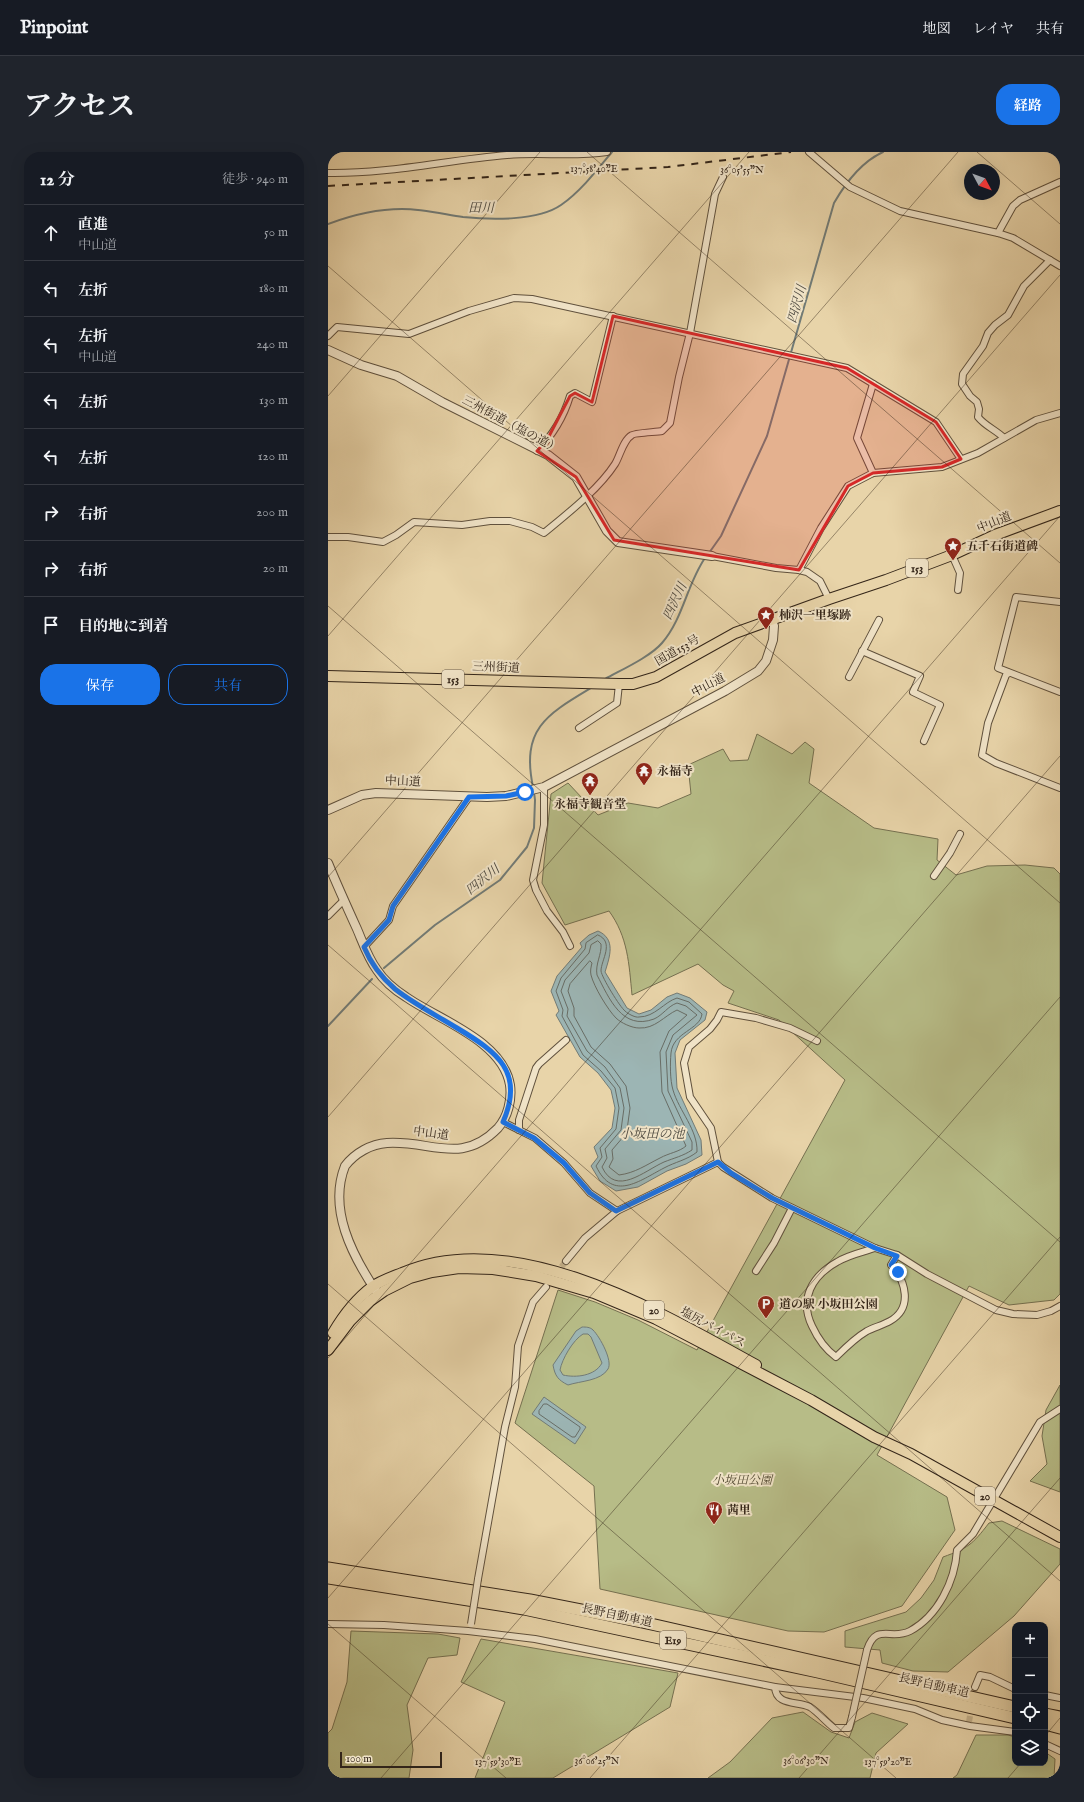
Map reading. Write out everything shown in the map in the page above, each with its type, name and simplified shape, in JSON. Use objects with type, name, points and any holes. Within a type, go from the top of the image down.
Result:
[{"type":"highway","name":"中山道","points":[[772,620],[886,580],[952,555],[995,535],[1060,511]]},
{"type":"highway","name":"国道153号","points":[[590,683],[633,684],[656,677],[735,633],[772,620]]},
{"type":"highway","name":"三州街道","points":[[328,676],[590,683]]},
{"type":"highway","name":"塩尻バイパス","points":[[376,1291],[410,1270],[458,1259],[489,1259],[578,1278],[652,1308],[688,1327],[884,1435],[911,1454],[1060,1537]]},
{"type":"highway","name":"20","points":[[328,1342],[345,1315],[360,1298],[376,1291]]},
{"type":"highway","name":"20","points":[[328,1350],[350,1321],[370,1301],[376,1291]]},
{"type":"highway","name":"長野自動車道","points":[[328,1568],[530,1600],[627,1619],[1012,1706]]},
{"type":"highway","name":"長野自動車道","points":[[328,1578],[531,1610],[818,1672],[1012,1717]]},
{"type":"highway","points":[[1048,1715],[1060,1717]]},
{"type":"highway","points":[[1048,1725],[1060,1728]]},
{"type":"street","points":[[328,173],[391,170],[507,155],[607,152]]},
{"type":"street","points":[[808,152],[850,187],[900,211],[998,232],[1013,238],[1060,266]]},
{"type":"street","points":[[328,537],[348,537],[383,542],[414,522],[462,525],[490,521],[510,521],[532,527],[544,533],[603,480],[615,464],[632,434],[662,431],[670,423],[690,333],[715,194],[723,177]]},
{"type":"street","points":[[998,232],[1013,206],[1020,200],[1060,182]]},
{"type":"street","points":[[1004,438],[982,422],[978,417],[979,409],[977,402],[962,384],[963,374],[983,346],[988,332],[1008,315],[1024,286],[1050,260]]},
{"type":"street","points":[[328,336],[338,327],[409,334],[470,311],[514,298],[532,299],[847,368],[936,422],[961,459]]},
{"type":"street","points":[[537,451],[547,440],[567,406],[570,396],[575,394],[592,402],[613,316]]},
{"type":"street","name":"三州街道（塩の道）","points":[[328,350],[361,365],[397,376],[442,402],[537,451],[548,455],[576,477],[607,531],[618,542],[702,554],[776,568],[807,572],[820,581],[829,599]]},
{"type":"street","points":[[873,384],[857,438],[873,473]]},
{"type":"street","points":[[799,570],[821,528],[848,486],[873,473],[942,467],[978,453],[1036,420],[1060,414]]},
{"type":"street","points":[[952,555],[960,573],[958,590]]},
{"type":"street","points":[[1060,602],[1016,597],[998,668],[1060,692]]},
{"type":"street","name":"中山道","points":[[328,810],[348,800],[376,793],[469,797],[506,796],[542,788],[725,691],[758,671],[766,661],[773,640],[774,626],[772,620]]},
{"type":"street","points":[[849,677],[879,620]]},
{"type":"street","points":[[862,651],[920,676],[912,692],[940,705],[924,741]]},
{"type":"street","points":[[1009,673],[1006,675],[991,716],[982,755],[1060,788]]},
{"type":"street","points":[[579,728],[618,703],[615,684]]},
{"type":"street","points":[[542,788],[544,825],[533,880],[543,904],[563,932],[570,946]]},
{"type":"street","points":[[364,947],[389,920],[393,906],[469,797]]},
{"type":"street","points":[[934,876],[950,853],[960,834]]},
{"type":"street","name":"中山道","points":[[328,862],[364,947],[377,971],[394,988],[412,1001],[476,1039],[498,1056],[504,1065],[510,1085],[509,1106],[503,1122],[489,1137],[478,1144],[457,1149],[444,1149],[402,1143],[386,1143],[360,1152],[351,1158],[336,1179],[332,1191],[331,1202]]},
{"type":"street","points":[[328,916],[344,900]]},
{"type":"street","points":[[817,1041],[790,1028],[756,1018],[721,1012],[718,1020],[689,1048],[684,1063],[687,1088],[694,1105],[711,1128],[718,1162],[731,1173],[792,1208],[875,1248],[897,1256],[927,1274],[996,1310],[1013,1314],[1037,1315],[1051,1311],[1060,1306]]},
{"type":"street","points":[[519,1130],[519,1120],[536,1068],[566,1040]]},
{"type":"street","points":[[503,1122],[534,1138],[564,1163],[590,1193],[616,1211]]},
{"type":"street","points":[[566,1261],[585,1238],[616,1211],[718,1162]]},
{"type":"street","points":[[756,1271],[774,1243],[792,1208]]},
{"type":"street","points":[[336,1228],[343,1243],[376,1291]]},
{"type":"street","points":[[875,1248],[837,1262],[821,1274],[811,1286],[806,1300],[807,1316],[816,1335],[828,1351],[836,1358],[854,1339],[892,1320],[901,1311],[905,1298],[904,1283],[898,1272],[891,1265],[897,1256]]},
{"type":"street","points":[[468,1631],[471,1624],[505,1426],[515,1387],[518,1346],[533,1302],[546,1287]]},
{"type":"street","points":[[775,1687],[777,1696],[782,1700],[808,1706],[834,1728],[849,1728],[870,1641],[879,1633],[903,1633],[910,1631],[920,1624],[931,1612],[941,1599],[950,1582],[957,1550],[973,1534],[1040,1422],[1060,1409]]},
{"type":"street","points":[[328,1624],[384,1625],[468,1631],[535,1640],[775,1687],[863,1698],[915,1709],[942,1720],[1012,1731]]},
{"type":"street","points":[[975,1688],[980,1675],[990,1677],[1012,1688]]},
{"type":"street","points":[[1048,1696],[1060,1698]]},
{"type":"street","points":[[1048,1745],[1060,1751]]},
{"type":"highlighted area","points":[[613,316],[847,368],[936,422],[961,459],[942,467],[873,473],[848,486],[799,570],[614,540],[576,477],[537,451],[547,440],[570,396],[575,393],[592,402]]},
{"type":"green space","name":"小坂田公園","points":[[757,734],[792,754],[805,742],[814,749],[809,783],[874,828],[938,839],[937,860],[956,875],[987,866],[1025,865],[1054,868],[1060,874],[1060,1294],[1054,1300],[1009,1305],[969,1286],[877,1455],[947,1497],[955,1530],[902,1606],[824,1632],[788,1631],[600,1589],[594,1486],[515,1423],[558,1290],[595,1302],[638,1320],[697,1350],[845,1080],[779,1020],[728,1003],[734,991],[723,985],[698,964],[632,995],[624,941],[609,911],[565,925],[542,883],[551,794],[568,783],[598,815],[628,803],[658,808],[691,794],[688,765],[723,749],[730,761],[748,760]]},
{"type":"green space","points":[[1060,1385],[1060,1492],[1030,1481],[1047,1464],[1042,1436],[1046,1410]]},
{"type":"green space","points":[[1002,1521],[1060,1549],[1060,1564],[1014,1616],[948,1672],[913,1671],[882,1663],[880,1650],[845,1647],[845,1631],[906,1612],[921,1598],[934,1580],[943,1557],[969,1545],[989,1523]]},
{"type":"green space","points":[[351,1631],[438,1634],[460,1638],[457,1655],[428,1658],[407,1705],[413,1750],[409,1778],[328,1778],[328,1733],[332,1729],[347,1682]]},
{"type":"green space","points":[[481,1639],[678,1673],[670,1707],[553,1778],[475,1778],[505,1702],[461,1682]]},
{"type":"green space","points":[[803,1712],[831,1732],[849,1738],[855,1722],[872,1713],[908,1724],[876,1753],[870,1778],[708,1778],[730,1762],[772,1718]]},
{"type":"green space","points":[[976,1735],[1012,1736],[1012,1766],[1048,1766],[1048,1754],[1055,1759],[1054,1778],[953,1778],[957,1775]]},
{"type":"water","name":"小坂田の池","points":[[598,931],[604,934],[610,948],[609,960],[605,972],[627,1008],[639,1014],[651,1010],[667,997],[677,993],[690,998],[707,1012],[705,1020],[680,1040],[675,1053],[677,1088],[701,1140],[702,1155],[686,1164],[667,1171],[638,1187],[616,1191],[600,1181],[591,1166],[598,1157],[594,1147],[612,1128],[615,1108],[611,1090],[598,1073],[580,1057],[556,1015],[559,1011],[551,991],[557,976],[582,947],[580,943],[589,935]]},
{"type":"water","points":[[582,1327],[593,1330],[605,1349],[609,1365],[605,1373],[600,1376],[568,1385],[558,1377],[553,1365],[576,1331]],"holes":[[[583,1334],[588,1334],[591,1337],[602,1363],[595,1371],[585,1375],[563,1375],[560,1370],[568,1350],[579,1337]]]},
{"type":"water","points":[[544,1397],[586,1427],[575,1444],[532,1414]]},
{"type":"waterway","name":"田川","points":[[328,224],[365,213],[393,209],[418,210],[487,219],[527,217],[540,214],[561,205],[575,194],[612,152]]},
{"type":"waterway","name":"四沢川","points":[[709,553],[721,536],[767,436],[834,203],[855,173],[868,161],[883,152]]},
{"type":"waterway","name":"四沢川","points":[[605,679],[643,658],[662,643],[675,623],[699,568],[705,558]]},
{"type":"waterway","name":"四沢川","points":[[533,787],[530,767],[534,737],[550,716],[561,707],[591,688]]},
{"type":"waterway","name":"四沢川","points":[[384,968],[435,925],[500,880],[527,847],[534,828],[534,792]]},
{"type":"waterway","name":"四沢川","points":[[328,1026],[372,979]]},
{"type":"tunnel","points":[[556,1274],[566,1261]]},
{"type":"tunnel","points":[[969,1722],[975,1687]]},
{"type":"railway","points":[[328,186],[668,167],[791,152]]},
{"type":"place","name":"五千石街道碑","points":[[953,561]]},
{"type":"place","name":"柿沢一里塚跡","points":[[766,630]]},
{"type":"place","name":"永福寺","points":[[644,786]]},
{"type":"place","name":"永福寺観音堂","points":[[590,796]]},
{"type":"place","name":"道の駅 小坂田公園","points":[[766,1319]]},
{"type":"place","name":"茜里","points":[[714,1525]]},
{"type":"route","points":[[525,792],[506,796],[469,797],[393,906],[389,920],[364,947],[377,971],[386,981],[406,997],[476,1039],[498,1056],[504,1065],[510,1085],[511,1095],[507,1114],[503,1122],[534,1138],[564,1163],[590,1193],[616,1211],[718,1162],[731,1173],[772,1198],[875,1248],[897,1256],[891,1265],[898,1272]]}]
